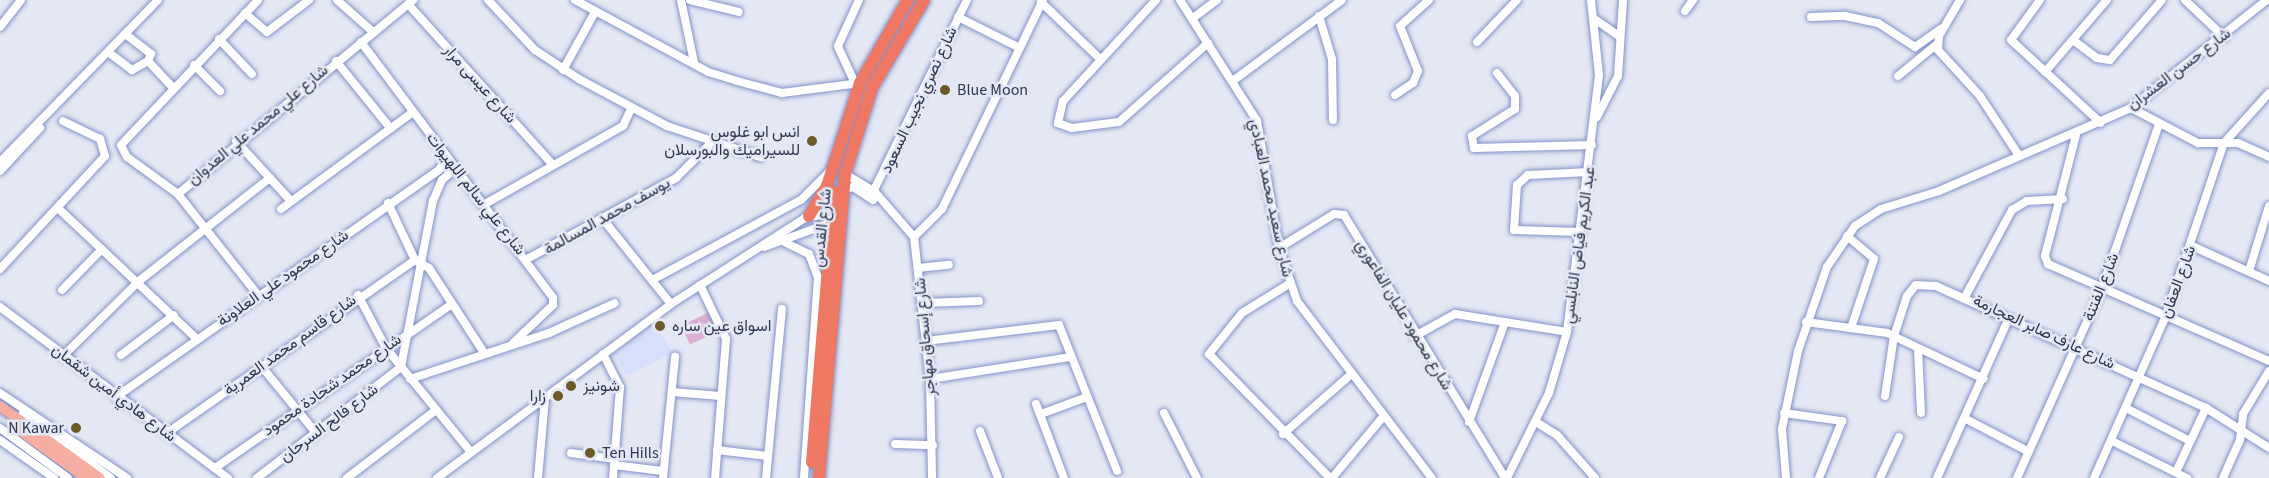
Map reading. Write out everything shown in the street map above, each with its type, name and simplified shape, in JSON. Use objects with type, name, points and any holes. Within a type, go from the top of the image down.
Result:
[{"type":"highway","points":[[809,216],[822,200],[857,82],[908,0]]},
{"type":"highway","name":"شارع القدس","points":[[811,478],[834,216],[861,98],[916,0]]},
{"type":"highway","name":"شارع القدس","points":[[819,478],[834,216],[872,88],[924,0]]},
{"type":"main road","points":[[0,406],[100,478]]},
{"type":"main road","points":[[0,415],[86,478]]},
{"type":"street","points":[[0,27],[21,0]]},
{"type":"street","points":[[0,162],[158,0]]},
{"type":"street","points":[[178,194],[127,157],[121,145],[194,65],[258,0]]},
{"type":"street","points":[[245,13],[267,32],[309,0]]},
{"type":"street","points":[[337,0],[372,31]]},
{"type":"street","points":[[488,0],[536,50],[563,70],[631,109],[710,144],[762,157]]},
{"type":"street","points":[[575,0],[713,74],[782,93],[857,82],[838,42],[859,0]]},
{"type":"street","points":[[681,0],[694,62]]},
{"type":"street","points":[[690,0],[739,12]]},
{"type":"street","name":"شارع نصري نجيب السعود","points":[[872,195],[967,0]]},
{"type":"street","points":[[1156,0],[1060,105],[1058,123],[1072,128],[1119,122],[1208,43]]},
{"type":"street","name":"شارع سعيد محمد العبادي","points":[[1180,0],[1234,80],[1259,127],[1279,248],[1289,284],[1349,376],[1432,478]]},
{"type":"street","points":[[1193,18],[1218,0]]},
{"type":"street","points":[[1234,80],[1342,0]]},
{"type":"street","points":[[1395,95],[1413,83],[1418,71],[1400,26],[1429,0]]},
{"type":"street","points":[[1477,42],[1517,0]]},
{"type":"street","name":"عبد الكريم فياض النابلسي","points":[[1506,478],[1536,422],[1567,332],[1589,172],[1600,61],[1596,20],[1591,0]]},
{"type":"street","points":[[1595,120],[1617,81],[1623,0]]},
{"type":"street","points":[[1685,11],[1693,0]]},
{"type":"street","points":[[1898,76],[1937,44],[1960,0]]},
{"type":"street","points":[[2040,0],[2011,37],[2045,72],[2101,123]]},
{"type":"street","points":[[2045,72],[2107,0]]},
{"type":"street","points":[[2073,40],[2097,58],[2110,60],[2162,0]]},
{"type":"street","points":[[2185,0],[2224,37]]},
{"type":"street","name":"شارع حسن العشران","points":[[1786,478],[1784,413],[1806,322],[1827,267],[1847,236],[1872,213],[1939,191],[2018,154],[2076,135],[2131,108],[2224,37],[2267,0]]},
{"type":"street","points":[[845,174],[887,207],[914,237],[942,209],[1016,46],[1042,1],[1100,59]]},
{"type":"street","name":"شارع علي محمد علي العدوان","points":[[258,295],[178,194],[236,141],[411,2]]},
{"type":"street","name":"شارع عيسى مرار","points":[[411,2],[551,163]]},
{"type":"street","points":[[563,70],[595,12]]},
{"type":"street","points":[[1319,16],[1332,59],[1333,120]]},
{"type":"street","points":[[1811,17],[1845,16],[1878,23],[1915,47],[1944,27]]},
{"type":"street","points":[[958,17],[1016,46]]},
{"type":"street","points":[[1596,20],[1620,37]]},
{"type":"street","points":[[108,52],[132,70],[148,61],[151,54],[125,34]]},
{"type":"street","points":[[219,39],[252,74]]},
{"type":"street","name":"شارع علي سالم اللهيوات","points":[[361,42],[446,158],[527,259],[553,305],[513,343]]},
{"type":"street","points":[[1937,44],[2018,154]]},
{"type":"street","points":[[148,61],[173,88]]},
{"type":"street","points":[[336,61],[391,129]]},
{"type":"street","points":[[194,65],[220,91]]},
{"type":"street","points":[[1497,73],[1513,94],[1515,109],[1472,136],[1474,147],[1592,145]]},
{"type":"street","name":"شارع العفان","points":[[2094,478],[2141,377],[2165,318],[2192,246],[2224,143],[2269,93]]},
{"type":"street","points":[[0,171],[58,104]]},
{"type":"street","points":[[2131,108],[2198,143],[2224,143],[2269,157]]},
{"type":"street","points":[[485,204],[551,163],[623,126],[631,109]]},
{"type":"street","points":[[281,209],[413,112]]},
{"type":"street","points":[[0,269],[60,210],[107,150],[96,136],[63,121]]},
{"type":"street","name":"شارع الفتنة","points":[[2017,478],[2102,288],[2159,124]]},
{"type":"street","points":[[2076,135],[2063,199],[2046,260],[2165,318],[2269,361]]},
{"type":"street","points":[[236,141],[291,201]]},
{"type":"street","name":"يوسف محمد المسالمة","points":[[527,259],[676,178],[710,144]]},
{"type":"street","name":"شارع محمود علي العلاونة","points":[[116,397],[388,203],[439,170],[446,158]]},
{"type":"street","points":[[401,368],[404,335],[419,260],[438,188],[456,168]]},
{"type":"street","points":[[654,279],[801,200],[832,170]]},
{"type":"street","points":[[1580,232],[1514,230],[1517,185],[1528,175],[1589,172]]},
{"type":"street","points":[[63,356],[139,281],[270,178]]},
{"type":"street","points":[[842,190],[853,187],[872,195]]},
{"type":"street","points":[[1966,295],[2012,210],[2027,201],[2063,199]]},
{"type":"street","points":[[388,203],[419,260],[483,351]]},
{"type":"street","points":[[2249,271],[2269,206]]},
{"type":"street","points":[[60,210],[139,281],[198,339]]},
{"type":"street","name":"شارع محمود عليان الفاعوري","points":[[1279,248],[1343,214],[1415,336],[1506,478]]},
{"type":"street","points":[[437,478],[470,451],[671,304],[809,216],[834,216]]},
{"type":"street","points":[[763,247],[782,241],[834,216]]},
{"type":"street","points":[[602,218],[654,279],[671,304]]},
{"type":"street","points":[[1847,236],[1874,259],[1851,328]]},
{"type":"street","name":"شارع إسحاق مهاجر","points":[[914,237],[930,379],[932,478]]},
{"type":"street","points":[[782,241],[809,254],[818,277],[804,478]]},
{"type":"street","points":[[2192,246],[2269,281]]},
{"type":"street","points":[[62,290],[102,249]]},
{"type":"street","name":"شارع قاسم محمد العمرية","points":[[167,433],[262,367],[358,295],[419,260]]},
{"type":"street","points":[[918,268],[949,265]]},
{"type":"street","points":[[1289,284],[1235,319],[1209,354],[1283,434],[1331,478],[1382,418]]},
{"type":"street","points":[[700,285],[726,337],[715,478]]},
{"type":"street","name":"شارع عارف صابر العجارمة","points":[[1885,396],[1894,336],[1913,287],[1936,286],[1966,295],[2009,318],[2206,408],[2241,428],[2269,448]]},
{"type":"street","points":[[358,295],[386,348],[470,451]]},
{"type":"street","points":[[923,303],[979,301]]},
{"type":"street","points":[[410,379],[483,351],[513,343],[615,303]]},
{"type":"street","name":"شارع محمد شحادة محمود","points":[[215,468],[296,407],[450,305]]},
{"type":"street","name":"شارع هادي أمين شقمان","points":[[0,307],[116,397],[228,478]]},
{"type":"street","points":[[766,478],[782,309]]},
{"type":"street","points":[[1415,336],[1455,314],[1567,332]]},
{"type":"street","points":[[121,355],[174,315]]},
{"type":"street","points":[[1937,478],[1966,419],[2009,318]]},
{"type":"street","points":[[1469,422],[1505,322]]},
{"type":"street","points":[[1806,322],[1894,336],[1983,379]]},
{"type":"street","points":[[926,341],[1056,323],[1118,471]]},
{"type":"street","points":[[1918,349],[1921,414]]},
{"type":"street","points":[[603,354],[620,387],[613,478]]},
{"type":"street","points":[[571,453],[663,475],[675,357]]},
{"type":"street","points":[[930,379],[1071,357]]},
{"type":"street","points":[[262,367],[316,433]]},
{"type":"street","name":"شارع فالح السرحان","points":[[257,478],[401,368]]},
{"type":"street","points":[[2223,478],[2246,408],[2269,371]]},
{"type":"street","points":[[1283,434],[1349,376]]},
{"type":"street","points":[[672,392],[722,396]]},
{"type":"street","points":[[0,393],[127,478]]},
{"type":"street","points":[[1041,414],[1087,397]]},
{"type":"street","points":[[538,478],[545,398]]},
{"type":"street","points":[[1036,404],[1064,478]]},
{"type":"street","points":[[16,405],[37,426],[111,478]]},
{"type":"street","points":[[2126,408],[2190,441]]},
{"type":"street","points":[[2176,472],[2206,408]]},
{"type":"street","points":[[347,478],[436,410]]},
{"type":"street","points":[[1164,413],[1197,478]]},
{"type":"street","points":[[1784,413],[1842,421],[1819,478]]},
{"type":"street","points":[[1966,419],[2029,452]]},
{"type":"street","points":[[1536,422],[1557,435],[1595,478]]},
{"type":"street","points":[[0,428],[66,478]]},
{"type":"street","points":[[980,431],[998,478]]},
{"type":"street","points":[[1880,478],[1899,437]]},
{"type":"street","points":[[0,440],[54,478]]},
{"type":"street","points":[[2112,441],[2187,478]]},
{"type":"street","points":[[896,444],[933,445]]},
{"type":"street","points":[[717,450],[768,456]]},
{"type":"street","points":[[20,454],[66,478]]},
{"type":"shaded area","points":[[710,312],[719,331],[690,345],[681,326]]},
{"type":"shaded area","points":[[652,323],[674,353],[626,375],[614,353]]},
{"type":"place","name":"Blue Moon","points":[[945,90]]},
{"type":"place","name":"انس ابو غلوس للسيراميك والبورسلان","points":[[812,141]]},
{"type":"place","name":"اسواق عين ساره","points":[[660,326]]},
{"type":"place","name":"شونيز","points":[[571,386]]},
{"type":"place","name":"زارا","points":[[558,396]]},
{"type":"place","name":"N Kawar","points":[[76,428]]},
{"type":"place","name":"Ten Hills","points":[[590,453]]}]
